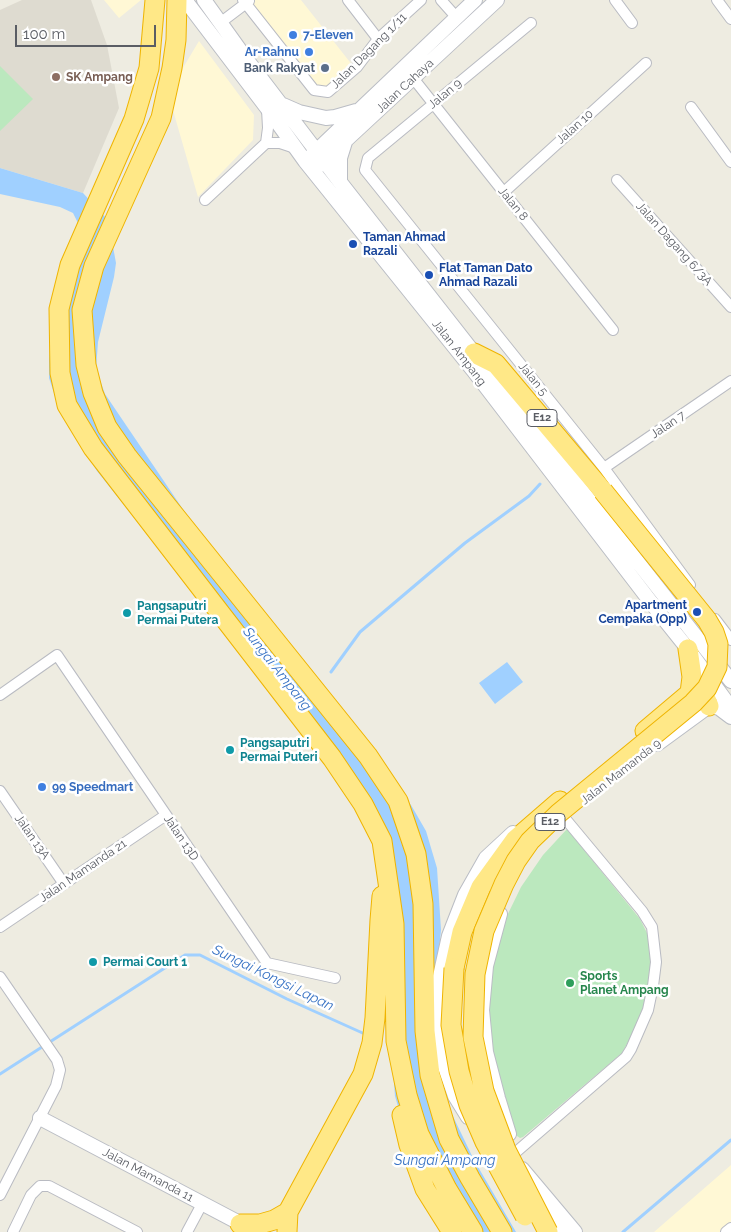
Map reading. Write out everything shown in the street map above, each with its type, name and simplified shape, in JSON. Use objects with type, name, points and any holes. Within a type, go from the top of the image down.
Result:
[{"type":"highway","points":[[155,0],[149,68],[134,119],[70,265],[59,309],[60,373],[68,405],[93,448],[338,766],[363,804],[382,841],[394,924],[397,1092],[408,1146],[425,1189],[452,1232]]},
{"type":"highway","points":[[177,0],[174,59],[161,118],[94,266],[82,310],[86,366],[107,427],[127,456],[368,756],[398,801],[416,854],[423,904],[425,1031],[430,1075],[449,1139],[502,1232]]},
{"type":"highway","name":"E12","points":[[476,362],[496,364],[603,491],[707,620],[718,644],[717,667],[707,688],[693,703],[559,813],[530,841],[516,861],[504,884],[484,930],[474,974],[473,1036],[484,1091],[506,1150],[559,1230]]},
{"type":"highway","points":[[688,649],[692,676],[690,693],[705,697],[709,706]]},
{"type":"highway","name":"E12","points":[[536,1232],[485,1142],[469,1105],[459,1071],[451,1025],[454,968],[462,932],[481,887],[515,840],[563,808],[690,693]]},
{"type":"highway","points":[[287,1232],[288,1212],[363,1074],[372,1044],[385,870]]},
{"type":"highway","points":[[396,1041],[407,1095],[419,1134],[473,1232]]},
{"type":"highway","points":[[248,1228],[274,1220],[288,1212]]},
{"type":"main road","name":"Jalan Ampang","points":[[185,0],[273,106],[320,156],[476,362],[660,614],[722,693],[731,708]]},
{"type":"main road","name":"Jalan Ampang","points":[[204,0],[273,106],[295,148],[476,362],[731,681]]},
{"type":"main road","name":"Jalan Cahaya","points":[[309,166],[360,110],[476,0]]},
{"type":"main road","name":"Jalan Cahaya","points":[[320,156],[345,141],[497,0]]},
{"type":"main road","points":[[273,106],[326,118],[335,118],[360,110]]},
{"type":"main road","points":[[340,182],[340,158],[345,141]]},
{"type":"main road","points":[[709,706],[719,708],[731,717]]},
{"type":"main road","name":"Jalan Mamanda 9","points":[[559,1230],[521,1168],[498,1098],[486,1052],[482,1010],[486,966],[495,926],[514,880],[524,863],[552,828],[563,808],[709,706]]},
{"type":"main road","points":[[559,1230],[511,1178],[462,1110],[444,1064],[438,1022],[439,980],[449,936],[465,895],[486,858],[518,828],[563,808]]},
{"type":"main road","points":[[462,1110],[475,1114],[486,1113],[494,1107],[498,1098]]},
{"type":"main road","name":"Jalan Mamanda 11","points":[[40,1118],[248,1228]]},
{"type":"main road","points":[[511,1178],[510,1167],[515,1153]]},
{"type":"main road","points":[[534,1204],[537,1217],[536,1232]]},
{"type":"street","points":[[348,0],[378,39]]},
{"type":"street","name":"Jalan Dagang 1/11","points":[[246,1],[314,90],[328,92],[357,67],[378,39],[421,0]]},
{"type":"street","points":[[441,0],[457,18]]},
{"type":"street","points":[[615,0],[632,23]]},
{"type":"street","points":[[717,0],[731,20]]},
{"type":"street","points":[[220,23],[246,1]]},
{"type":"street","name":"Jalan 9","points":[[365,170],[368,158],[531,23]]},
{"type":"street","name":"Jalan 10","points":[[504,192],[646,63]]},
{"type":"street","name":"Jalan 8","points":[[412,78],[613,330]]},
{"type":"street","points":[[205,200],[266,143],[273,106]]},
{"type":"street","points":[[691,107],[731,162]]},
{"type":"street","points":[[266,143],[280,143],[295,148]]},
{"type":"street","name":"Jalan 5","points":[[365,170],[604,468],[731,640]]},
{"type":"street","name":"Jalan Dagang 6/3A","points":[[617,180],[731,308]]},
{"type":"street","name":"Jalan 7","points":[[604,468],[731,381]]},
{"type":"street","name":"Jalan 13D","points":[[0,695],[57,655],[267,963],[335,978]]},
{"type":"street","name":"Jalan 13A","points":[[0,791],[64,884]]},
{"type":"street","points":[[515,1153],[626,1057],[648,1010],[653,986],[656,962],[652,927],[636,903],[563,808]]},
{"type":"street","name":"Jalan Mamanda 21","points":[[0,927],[166,816]]},
{"type":"street","points":[[0,978],[58,1060],[60,1070],[56,1086],[0,1196]]},
{"type":"street","points":[[13,1232],[31,1195],[40,1186],[49,1186],[137,1232]]},
{"type":"street","points":[[187,1232],[202,1204]]},
{"type":"street","points":[[726,1232],[731,1228]]},
{"type":"shaded area","name":"SK Ampang","points":[[22,0],[91,0],[107,45],[119,108],[83,193],[0,168],[0,10]]},
{"type":"shaded area","points":[[104,0],[141,0],[119,18]]},
{"type":"shaded area","points":[[246,0],[301,0],[353,66],[327,88],[316,87]]},
{"type":"shaded area","points":[[199,41],[254,115],[253,140],[198,197],[168,93]]},
{"type":"shaded area","points":[[731,1165],[731,1232],[654,1232]]},
{"type":"green space","points":[[0,66],[33,99],[0,131]]},
{"type":"green space","name":"Sports Planet Ampang","points":[[567,829],[640,919],[649,937],[652,958],[651,977],[641,1019],[622,1053],[520,1138],[514,1134],[485,1022],[492,964],[504,922],[521,887],[543,855]]},
{"type":"water","name":"Sungai Ampang","points":[[0,168],[83,193],[108,220],[116,263],[98,342],[96,369],[105,394],[295,675],[411,805],[426,831],[437,868],[441,930],[433,1014],[436,1070],[449,1108],[474,1160],[516,1232],[468,1232],[433,1196],[406,1134],[395,1096],[391,1046],[393,883],[337,773],[97,471],[61,414],[49,378],[49,360],[53,324],[78,231],[78,223],[73,213],[60,207],[0,194]]},
{"type":"water","points":[[507,662],[523,682],[495,704],[479,683]]},
{"type":"waterway","points":[[331,672],[360,632],[465,543],[529,496],[540,484]]},
{"type":"waterway","name":"Sungai Kongsi Lapan","points":[[0,1074],[185,955],[200,955],[287,999],[367,1035]]},
{"type":"waterway","points":[[623,1232],[731,1140]]},
{"type":"place","name":"7-Eleven","points":[[293,35]]},
{"type":"place","name":"Ar-Rahnu","points":[[309,52]]},
{"type":"place","name":"Bank Rakyat","points":[[325,68]]},
{"type":"place","name":"SK Ampang","points":[[56,77]]},
{"type":"place","name":"Taman Ahmad Razali","points":[[353,244]]},
{"type":"place","name":"Flat Taman Dato Ahmad Razali","points":[[429,275]]},
{"type":"place","name":"Apartment Cempaka (Opp)","points":[[697,612]]},
{"type":"place","name":"Pangsaputri Permai Putera","points":[[127,613]]},
{"type":"place","name":"Pangsaputri Permai Puteri","points":[[230,750]]},
{"type":"place","name":"99 Speedmart","points":[[42,787]]},
{"type":"place","name":"Permai Court 1","points":[[93,962]]},
{"type":"place","name":"Sports Planet Ampang","points":[[570,983]]}]
